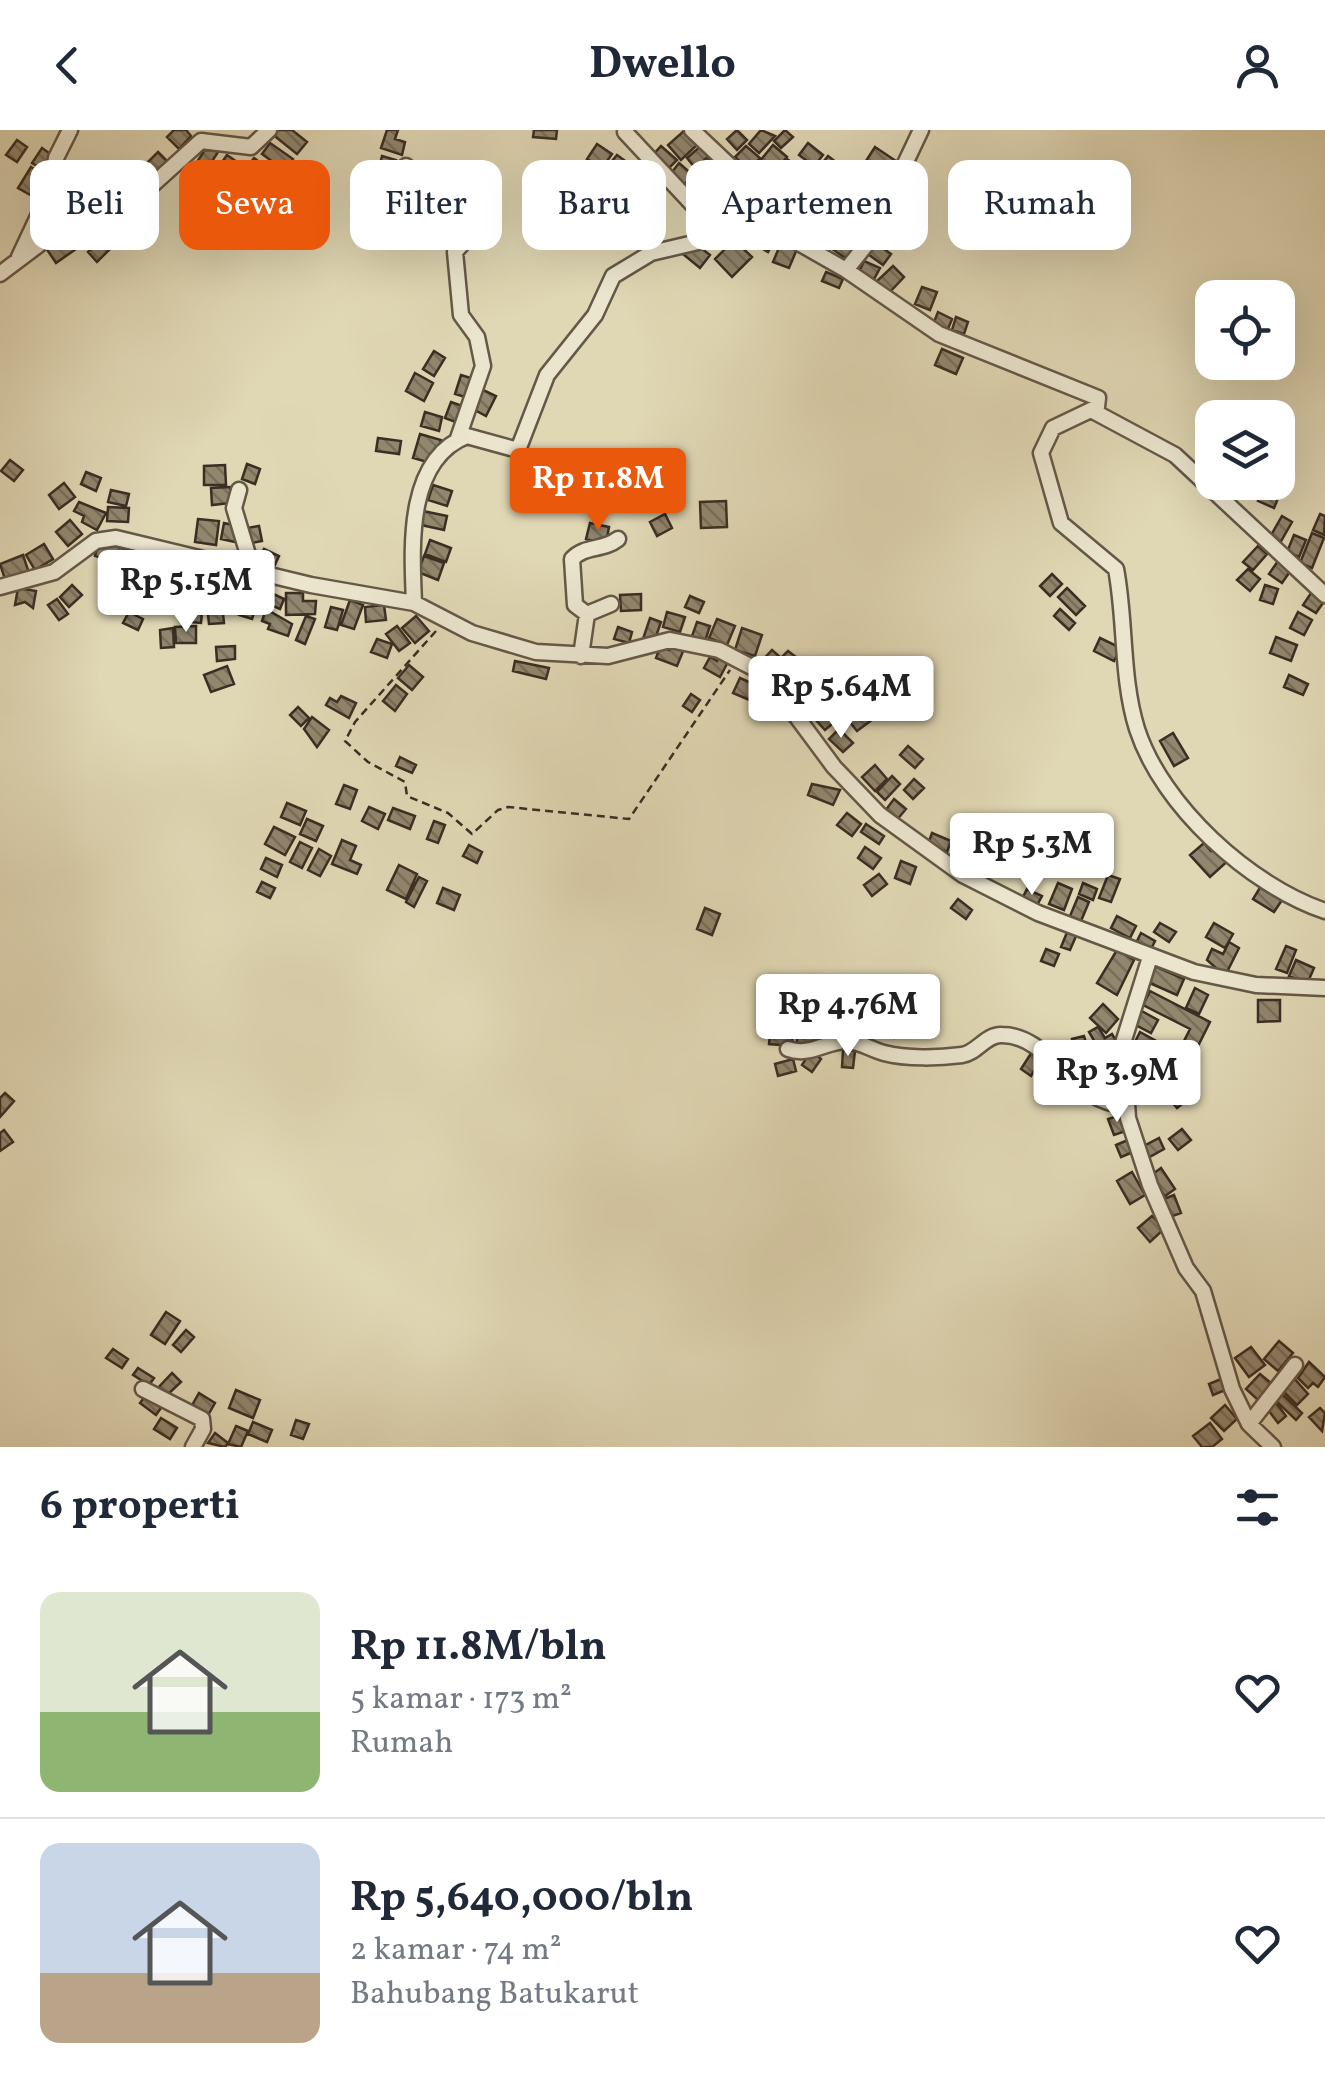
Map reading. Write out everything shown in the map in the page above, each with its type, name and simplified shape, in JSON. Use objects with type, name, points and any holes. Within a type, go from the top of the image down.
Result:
[{"type":"street","points":[[19,258],[49,193],[56,158],[70,130]]},
{"type":"street","points":[[0,274],[90,206],[150,188],[201,141],[252,147],[269,130]]},
{"type":"street","points":[[692,130],[723,160]]},
{"type":"street","points":[[846,270],[890,214],[902,170],[921,130]]},
{"type":"street","points":[[626,132],[686,198]]},
{"type":"street","points":[[457,440],[467,436],[504,450],[518,450],[547,375],[595,315],[613,276],[651,252],[686,243]]},
{"type":"street","points":[[414,604],[418,497],[426,476],[457,440],[483,366],[477,337],[461,315],[455,281],[457,250]]},
{"type":"street","points":[[811,250],[960,346],[1096,395],[1099,403],[1091,410],[1053,428],[1040,453],[1061,522],[1116,569],[1135,719],[1146,751],[1206,830],[1276,888],[1325,910]]},
{"type":"street","points":[[1091,410],[1175,455],[1325,595]]},
{"type":"street","points":[[239,490],[234,508],[252,568]]},
{"type":"street","points":[[0,587],[54,572],[104,538],[127,539],[311,585],[414,604],[506,645],[581,656],[627,653],[670,640],[738,658],[776,685],[834,767],[901,834],[1002,896],[1150,957],[1240,982],[1325,988]]},
{"type":"street","points":[[587,614],[575,605],[572,559],[579,552],[604,548],[618,538]]},
{"type":"street","points":[[587,614],[612,604]]},
{"type":"street","points":[[581,656],[587,614]]},
{"type":"street","points":[[1150,957],[1122,1043],[1126,1106],[1150,1185],[1186,1268],[1202,1291],[1232,1389],[1249,1424],[1273,1447]]},
{"type":"street","points":[[788,1049],[818,1050],[845,1041],[887,1054],[968,1055],[990,1038],[1006,1035],[1039,1051],[1099,1101],[1126,1106]]},
{"type":"street","points":[[1249,1424],[1295,1365]]},
{"type":"street","points":[[143,1389],[202,1420],[203,1429],[193,1447]]},
{"type":"path","points":[[447,619],[355,722],[346,741],[368,762],[405,782],[407,796],[448,814],[472,834],[498,810],[508,807],[629,820],[738,658]]},
{"type":"building","points":[[174,130],[186,130],[191,136],[179,149],[167,137]]},
{"type":"building","points":[[274,130],[292,130],[307,142],[297,154],[272,134]]},
{"type":"building","points":[[387,130],[398,130],[395,139],[405,142],[402,155],[381,148]]},
{"type":"building","points":[[534,130],[557,130],[556,139],[533,137]]},
{"type":"building","points":[[685,130],[698,144],[681,160],[668,145]]},
{"type":"building","points":[[737,130],[747,140],[737,150],[727,139]]},
{"type":"building","points":[[761,130],[775,136],[759,153],[749,144]]},
{"type":"building","points":[[785,130],[793,137],[781,148],[774,141]]},
{"type":"building","points":[[17,140],[27,147],[17,162],[6,155]]},
{"type":"building","points":[[270,143],[293,159],[270,160],[262,154]]},
{"type":"building","points":[[808,143],[823,155],[819,160],[806,160],[799,155]]},
{"type":"building","points":[[597,144],[612,154],[608,160],[587,159]]},
{"type":"building","points":[[208,145],[218,152],[213,160],[198,160]]},
{"type":"building","points":[[702,145],[710,155],[704,160],[687,158]]},
{"type":"building","points":[[773,145],[787,157],[784,160],[761,160]]},
{"type":"building","points":[[661,146],[677,160],[668,169],[666,160],[653,155]]},
{"type":"building","points":[[746,146],[760,158],[738,160],[735,157]]},
{"type":"building","points":[[875,147],[894,160],[867,160]]},
{"type":"building","points":[[42,148],[52,155],[48,160],[34,160]]},
{"type":"building","points":[[158,152],[168,162],[159,172],[159,160],[150,160]]},
{"type":"building","points":[[679,163],[686,169],[682,187],[669,176]]},
{"type":"building","points":[[30,169],[30,195],[18,188]]},
{"type":"building","points":[[47,250],[75,250],[56,263]]},
{"type":"building","points":[[90,250],[109,250],[97,262]]},
{"type":"building","points":[[686,250],[703,250],[710,255],[700,268],[683,254]]},
{"type":"building","points":[[724,250],[745,250],[752,257],[732,277],[715,259]]},
{"type":"building","points":[[778,250],[797,250],[789,268],[773,262]]},
{"type":"building","points":[[834,250],[856,250],[848,260]]},
{"type":"building","points":[[885,250],[891,254],[883,265],[865,252]]},
{"type":"building","points":[[864,261],[880,268],[874,279],[859,272]]},
{"type":"building","points":[[893,266],[904,277],[888,294],[876,282]]},
{"type":"building","points":[[826,272],[843,279],[839,288],[822,281]]},
{"type":"building","points":[[922,287],[937,292],[930,310],[915,304]]},
{"type":"building","points":[[938,312],[952,319],[946,334],[932,327]]},
{"type":"building","points":[[956,317],[968,322],[964,334],[952,330]]},
{"type":"building","points":[[942,349],[963,358],[956,374],[935,365]]},
{"type":"building","points":[[434,351],[445,358],[434,376],[423,369]]},
{"type":"building","points":[[415,373],[433,383],[424,401],[406,391]]},
{"type":"building","points":[[461,375],[474,379],[468,398],[455,394]]},
{"type":"building","points":[[483,390],[496,396],[486,416],[473,409]]},
{"type":"building","points":[[451,402],[465,407],[458,423],[445,418]]},
{"type":"building","points":[[425,412],[442,417],[439,431],[421,426]]},
{"type":"building","points":[[420,434],[441,440],[434,464],[413,458]]},
{"type":"building","points":[[378,438],[401,441],[399,454],[376,451]]},
{"type":"building","points":[[10,460],[23,470],[14,481],[1,471]]},
{"type":"building","points":[[520,460],[536,468],[530,479],[514,470]]},
{"type":"building","points":[[247,464],[260,469],[255,484],[242,479]]},
{"type":"building","points":[[225,465],[226,485],[204,485],[204,466]]},
{"type":"building","points":[[86,472],[101,478],[96,491],[81,484]]},
{"type":"building","points":[[64,483],[75,497],[59,509],[49,495]]},
{"type":"building","points":[[433,485],[452,491],[447,506],[428,500]]},
{"type":"building","points":[[230,487],[231,503],[212,505],[211,488]]},
{"type":"building","points":[[111,490],[129,494],[126,506],[108,502]]},
{"type":"building","points":[[1258,500],[1277,500],[1274,508]]},
{"type":"building","points":[[726,501],[727,527],[701,528],[700,502]]},
{"type":"building","points":[[79,502],[106,513],[97,530],[82,522],[84,516],[74,511]]},
{"type":"building","points":[[108,507],[129,508],[128,522],[107,521]]},
{"type":"building","points":[[423,511],[447,516],[444,530],[421,525]]},
{"type":"building","points":[[665,514],[672,528],[657,536],[650,522]]},
{"type":"building","points":[[1320,514],[1325,516],[1324,535],[1313,530]]},
{"type":"building","points":[[1282,516],[1292,522],[1280,543],[1270,537]]},
{"type":"building","points":[[198,519],[219,521],[216,545],[195,542]]},
{"type":"building","points":[[70,520],[82,534],[68,546],[56,532]]},
{"type":"building","points":[[224,523],[238,526],[235,542],[221,539]]},
{"type":"building","points":[[590,523],[609,527],[606,544],[586,539]]},
{"type":"building","points":[[259,526],[262,541],[252,543],[247,528]]},
{"type":"building","points":[[1312,533],[1324,538],[1312,568],[1300,563]]},
{"type":"building","points":[[1294,535],[1306,540],[1299,557],[1287,552]]},
{"type":"building","points":[[430,540],[451,548],[446,562],[425,554]]},
{"type":"building","points":[[99,541],[126,549],[122,564],[95,556]]},
{"type":"building","points":[[44,544],[53,559],[35,570],[26,555]]},
{"type":"building","points":[[1258,546],[1267,554],[1253,570],[1243,562]]},
{"type":"building","points":[[264,549],[279,556],[271,573],[256,566]]},
{"type":"building","points":[[129,551],[158,560],[155,568],[127,560]]},
{"type":"building","points":[[23,555],[29,573],[6,582],[0,564]]},
{"type":"building","points":[[424,556],[444,563],[438,580],[418,572]]},
{"type":"building","points":[[1278,561],[1291,570],[1282,583],[1269,574]]},
{"type":"building","points":[[125,567],[147,574],[142,587],[120,580]]},
{"type":"building","points":[[179,568],[195,568],[195,579],[207,578],[208,589],[180,590]]},
{"type":"building","points":[[1248,569],[1260,579],[1250,591],[1237,580]]},
{"type":"building","points":[[227,570],[238,573],[236,582],[245,585],[243,595],[222,589]]},
{"type":"building","points":[[1052,574],[1062,584],[1050,596],[1040,586]]},
{"type":"building","points":[[251,579],[263,582],[257,599],[246,595]]},
{"type":"building","points":[[149,581],[167,582],[166,594],[148,593]]},
{"type":"building","points":[[72,585],[82,595],[69,607],[60,597]]},
{"type":"building","points":[[1265,585],[1278,589],[1273,604],[1260,600]]},
{"type":"building","points":[[18,588],[36,591],[33,608],[25,602],[15,605]]},
{"type":"building","points":[[1067,588],[1085,606],[1076,615],[1058,597]]},
{"type":"building","points":[[1313,590],[1325,600],[1316,613],[1303,605]]},
{"type":"building","points":[[269,592],[284,599],[280,609],[265,602]]},
{"type":"building","points":[[286,593],[303,593],[303,601],[316,601],[315,614],[286,615]]},
{"type":"building","points":[[641,594],[641,610],[621,611],[620,595]]},
{"type":"building","points":[[150,596],[177,598],[175,611],[149,608]]},
{"type":"building","points":[[690,596],[704,602],[699,613],[685,607]]},
{"type":"building","points":[[57,599],[68,614],[59,620],[48,605]]},
{"type":"building","points":[[243,599],[257,604],[252,619],[239,615]]},
{"type":"building","points":[[182,600],[203,602],[201,623],[180,621]]},
{"type":"building","points":[[350,600],[363,605],[354,629],[341,625]]},
{"type":"building","points":[[222,604],[224,623],[209,624],[207,606]]},
{"type":"building","points":[[384,605],[386,620],[366,622],[365,607]]},
{"type":"building","points":[[331,607],[343,610],[337,630],[325,627]]},
{"type":"building","points":[[266,609],[292,624],[288,636],[268,629],[270,624],[262,621]]},
{"type":"building","points":[[1060,609],[1075,623],[1069,630],[1054,616]]},
{"type":"building","points":[[129,612],[143,619],[138,630],[123,623]]},
{"type":"building","points":[[667,612],[685,617],[680,632],[663,627]]},
{"type":"building","points":[[1298,612],[1312,620],[1304,635],[1290,628]]},
{"type":"building","points":[[306,616],[315,619],[305,644],[296,640]]},
{"type":"building","points":[[416,616],[429,631],[415,643],[402,628]]},
{"type":"building","points":[[650,618],[661,622],[654,642],[643,639]]},
{"type":"building","points":[[717,619],[735,626],[727,645],[709,638]]},
{"type":"building","points":[[697,622],[710,626],[704,644],[691,639]]},
{"type":"building","points":[[196,626],[196,643],[176,643],[175,627]]},
{"type":"building","points":[[397,626],[410,643],[399,651],[386,634]]},
{"type":"building","points":[[618,627],[632,632],[629,643],[614,639]]},
{"type":"building","points":[[173,628],[174,647],[161,648],[160,630]]},
{"type":"building","points":[[742,628],[762,635],[755,656],[735,650]]},
{"type":"building","points":[[1276,637],[1297,645],[1291,661],[1270,653]]},
{"type":"building","points":[[1100,638],[1121,648],[1114,661],[1094,651]]},
{"type":"building","points":[[377,639],[392,644],[387,658],[371,652]]},
{"type":"building","points":[[671,644],[684,649],[677,666],[656,658],[660,647],[669,650]]},
{"type":"building","points":[[235,646],[235,659],[217,661],[216,647]]},
{"type":"building","points":[[772,650],[781,658],[788,651],[797,658],[779,678],[761,662]]},
{"type":"building","points":[[720,655],[729,660],[720,677],[704,668],[710,657],[717,661]]},
{"type":"building","points":[[515,661],[549,668],[546,679],[513,671]]},
{"type":"building","points":[[409,665],[423,677],[412,690],[398,678]]},
{"type":"building","points":[[227,666],[234,684],[211,692],[204,675]]},
{"type":"building","points":[[1289,675],[1308,684],[1303,695],[1284,687]]},
{"type":"building","points":[[740,678],[758,686],[752,701],[733,693]]},
{"type":"building","points":[[396,685],[407,694],[395,711],[383,701]]},
{"type":"building","points":[[802,686],[816,697],[804,713],[790,702]]},
{"type":"building","points":[[857,690],[865,702],[856,709],[848,697]]},
{"type":"building","points":[[691,694],[700,700],[692,712],[683,706]]},
{"type":"building","points":[[341,696],[356,703],[349,718],[326,705],[330,698],[337,702]]},
{"type":"building","points":[[298,707],[309,718],[301,726],[290,715]]},
{"type":"building","points":[[829,709],[838,719],[825,730],[816,720]]},
{"type":"building","points":[[865,709],[873,719],[857,731],[849,721]]},
{"type":"building","points":[[312,717],[329,730],[317,747],[304,729]]},
{"type":"building","points":[[839,729],[853,743],[843,752],[829,739]]},
{"type":"building","points":[[1173,733],[1188,758],[1174,766],[1160,741]]},
{"type":"building","points":[[908,746],[923,759],[915,768],[900,755]]},
{"type":"building","points":[[400,757],[416,765],[412,773],[396,766]]},
{"type":"building","points":[[875,765],[887,779],[875,791],[862,777]]},
{"type":"building","points":[[892,776],[900,784],[885,800],[877,792]]},
{"type":"building","points":[[914,779],[924,788],[913,799],[904,790]]},
{"type":"building","points":[[812,784],[840,790],[833,805],[808,795]]},
{"type":"building","points":[[344,785],[357,790],[350,809],[336,804]]},
{"type":"building","points":[[894,799],[906,809],[896,821],[885,811]]},
{"type":"building","points":[[287,803],[306,811],[300,825],[281,817]]},
{"type":"building","points":[[369,807],[385,814],[378,829],[362,821]]},
{"type":"building","points":[[393,808],[415,816],[410,829],[388,820]]},
{"type":"building","points":[[847,813],[861,824],[852,836],[837,825]]},
{"type":"building","points":[[971,818],[996,835],[988,846],[964,829]]},
{"type":"building","points":[[307,819],[323,826],[316,841],[300,834]]},
{"type":"building","points":[[434,821],[445,825],[438,843],[427,839]]},
{"type":"building","points":[[866,824],[884,836],[879,844],[861,832]]},
{"type":"building","points":[[274,827],[295,837],[285,855],[265,844]]},
{"type":"building","points":[[932,833],[951,841],[947,852],[928,844]]},
{"type":"building","points":[[342,840],[356,846],[350,860],[361,865],[357,874],[332,864]]},
{"type":"building","points":[[300,842],[312,848],[302,868],[290,862]]},
{"type":"building","points":[[1204,843],[1211,851],[1219,845],[1231,858],[1210,877],[1190,855]]},
{"type":"building","points":[[469,845],[482,852],[477,863],[463,856]]},
{"type":"building","points":[[865,847],[881,858],[873,869],[858,858]]},
{"type":"building","points":[[319,849],[331,856],[320,876],[308,870]]},
{"type":"building","points":[[266,858],[282,865],[277,877],[261,869]]},
{"type":"building","points":[[901,861],[916,867],[910,884],[895,878]]},
{"type":"building","points":[[399,865],[417,874],[406,899],[387,890]]},
{"type":"building","points":[[879,874],[887,884],[872,896],[864,885]]},
{"type":"building","points":[[1108,875],[1120,879],[1111,902],[1099,898]]},
{"type":"building","points":[[419,877],[427,881],[414,907],[406,902]]},
{"type":"building","points":[[262,882],[275,888],[270,898],[257,892]]},
{"type":"building","points":[[1058,883],[1072,889],[1064,910],[1049,904]]},
{"type":"building","points":[[1083,883],[1097,889],[1093,900],[1079,894]]},
{"type":"building","points":[[1261,886],[1282,900],[1274,912],[1253,899]]},
{"type":"building","points":[[443,888],[460,895],[454,910],[437,903]]},
{"type":"building","points":[[1027,889],[1042,896],[1036,907],[1022,899]]},
{"type":"building","points":[[1078,897],[1089,902],[1081,921],[1070,916]]},
{"type":"building","points":[[958,899],[972,910],[966,919],[951,908]]},
{"type":"building","points":[[705,908],[720,914],[712,935],[697,929]]},
{"type":"building","points":[[1117,916],[1136,926],[1130,938],[1111,928]]},
{"type":"building","points":[[1160,923],[1176,932],[1169,942],[1154,932]]},
{"type":"building","points":[[1214,923],[1233,934],[1225,948],[1206,937]]},
{"type":"building","points":[[1068,930],[1077,934],[1070,950],[1061,947]]},
{"type":"building","points":[[1141,933],[1155,941],[1150,951],[1136,943]]},
{"type":"building","points":[[1229,942],[1239,948],[1225,976],[1207,960],[1212,949],[1223,954]]},
{"type":"building","points":[[1286,946],[1296,950],[1287,973],[1276,969]]},
{"type":"building","points":[[1046,949],[1059,954],[1054,966],[1041,961]]},
{"type":"building","points":[[1117,950],[1134,960],[1117,995],[1097,983]]},
{"type":"building","points":[[1296,960],[1314,968],[1307,984],[1289,976]]},
{"type":"building","points":[[1150,964],[1184,979],[1177,995],[1143,980]]},
{"type":"building","points":[[1195,988],[1208,995],[1199,1014],[1186,1008]]},
{"type":"building","points":[[1150,991],[1210,1022],[1181,1080],[1168,1073],[1190,1029],[1143,1005]]},
{"type":"building","points":[[1258,1000],[1280,1000],[1280,1021],[1258,1022]]},
{"type":"building","points":[[794,1002],[796,1013],[780,1016],[778,1005]]},
{"type":"building","points":[[1103,1004],[1118,1019],[1106,1033],[1090,1018]]},
{"type":"building","points":[[1138,1009],[1158,1020],[1151,1033],[1130,1022]]},
{"type":"building","points":[[887,1018],[900,1023],[894,1038],[881,1033]]},
{"type":"building","points":[[864,1019],[866,1033],[851,1035],[850,1021]]},
{"type":"building","points":[[833,1024],[838,1039],[820,1045],[815,1029]]},
{"type":"building","points":[[771,1026],[793,1028],[792,1046],[769,1044]]},
{"type":"building","points":[[1098,1027],[1105,1038],[1112,1034],[1119,1046],[1103,1056],[1089,1032]]},
{"type":"building","points":[[1140,1032],[1169,1048],[1160,1064],[1132,1048]]},
{"type":"building","points":[[797,1033],[814,1033],[814,1049],[797,1048]]},
{"type":"building","points":[[1084,1036],[1091,1060],[1078,1063],[1072,1039]]},
{"type":"building","points":[[843,1050],[855,1051],[853,1068],[842,1067]]},
{"type":"building","points":[[811,1051],[821,1059],[812,1072],[802,1065]]},
{"type":"building","points":[[1032,1052],[1042,1058],[1031,1076],[1021,1069]]},
{"type":"building","points":[[793,1059],[796,1071],[778,1076],[775,1064]]},
{"type":"building","points":[[1144,1069],[1161,1077],[1158,1086],[1141,1078]]},
{"type":"building","points":[[1186,1081],[1196,1093],[1177,1108],[1167,1096]]},
{"type":"building","points":[[1140,1083],[1154,1089],[1149,1102],[1134,1095]]},
{"type":"building","points":[[5,1093],[14,1101],[0,1117],[0,1098]]},
{"type":"building","points":[[1121,1115],[1126,1131],[1114,1135],[1108,1119]]},
{"type":"building","points":[[1182,1129],[1191,1140],[1178,1150],[1169,1139]]},
{"type":"building","points":[[4,1130],[13,1142],[0,1151],[0,1133]]},
{"type":"building","points":[[1159,1138],[1164,1149],[1146,1159],[1140,1148]]},
{"type":"building","points":[[1128,1140],[1133,1152],[1121,1157],[1116,1145]]},
{"type":"building","points":[[1161,1168],[1175,1189],[1165,1196],[1150,1176]]},
{"type":"building","points":[[1132,1172],[1145,1195],[1130,1204],[1117,1181]]},
{"type":"building","points":[[1174,1195],[1181,1213],[1170,1217],[1164,1199]]},
{"type":"building","points":[[1152,1216],[1164,1229],[1150,1242],[1138,1228]]},
{"type":"building","points":[[166,1312],[180,1321],[165,1344],[151,1335]]},
{"type":"building","points":[[186,1330],[194,1337],[181,1352],[173,1345]]},
{"type":"building","points":[[1279,1341],[1293,1353],[1278,1371],[1264,1359]]},
{"type":"building","points":[[1251,1347],[1265,1365],[1249,1377],[1235,1358]]},
{"type":"building","points":[[113,1349],[128,1359],[122,1368],[106,1358]]},
{"type":"building","points":[[1309,1362],[1325,1377],[1318,1387],[1313,1383],[1308,1388],[1298,1378]]},
{"type":"building","points":[[138,1368],[154,1378],[149,1385],[133,1375]]},
{"type":"building","points":[[172,1373],[181,1382],[165,1397],[157,1389]]},
{"type":"building","points":[[1260,1374],[1272,1384],[1258,1400],[1246,1389]]},
{"type":"building","points":[[1226,1377],[1230,1388],[1213,1395],[1209,1384]]},
{"type":"building","points":[[1293,1377],[1308,1394],[1297,1405],[1281,1389]]},
{"type":"building","points":[[236,1390],[260,1400],[253,1418],[229,1408]]},
{"type":"building","points":[[199,1393],[215,1403],[207,1417],[191,1407]]},
{"type":"building","points":[[1281,1393],[1302,1413],[1296,1420],[1275,1400]]},
{"type":"building","points":[[147,1394],[163,1405],[156,1415],[140,1403]]},
{"type":"building","points":[[1274,1400],[1286,1416],[1278,1423],[1266,1407]]},
{"type":"building","points":[[1225,1405],[1237,1419],[1224,1431],[1211,1418]]},
{"type":"building","points":[[1320,1408],[1325,1413],[1322,1431],[1309,1417]]},
{"type":"building","points":[[161,1418],[177,1428],[170,1439],[154,1429]]},
{"type":"building","points":[[296,1420],[309,1424],[303,1439],[291,1435]]},
{"type":"building","points":[[253,1422],[272,1430],[267,1442],[248,1434]]},
{"type":"building","points":[[1210,1423],[1222,1439],[1212,1447],[1202,1447],[1193,1436]]},
{"type":"building","points":[[236,1426],[248,1431],[241,1447],[228,1444]]},
{"type":"building","points":[[215,1433],[228,1443],[225,1447],[208,1443]]}]
